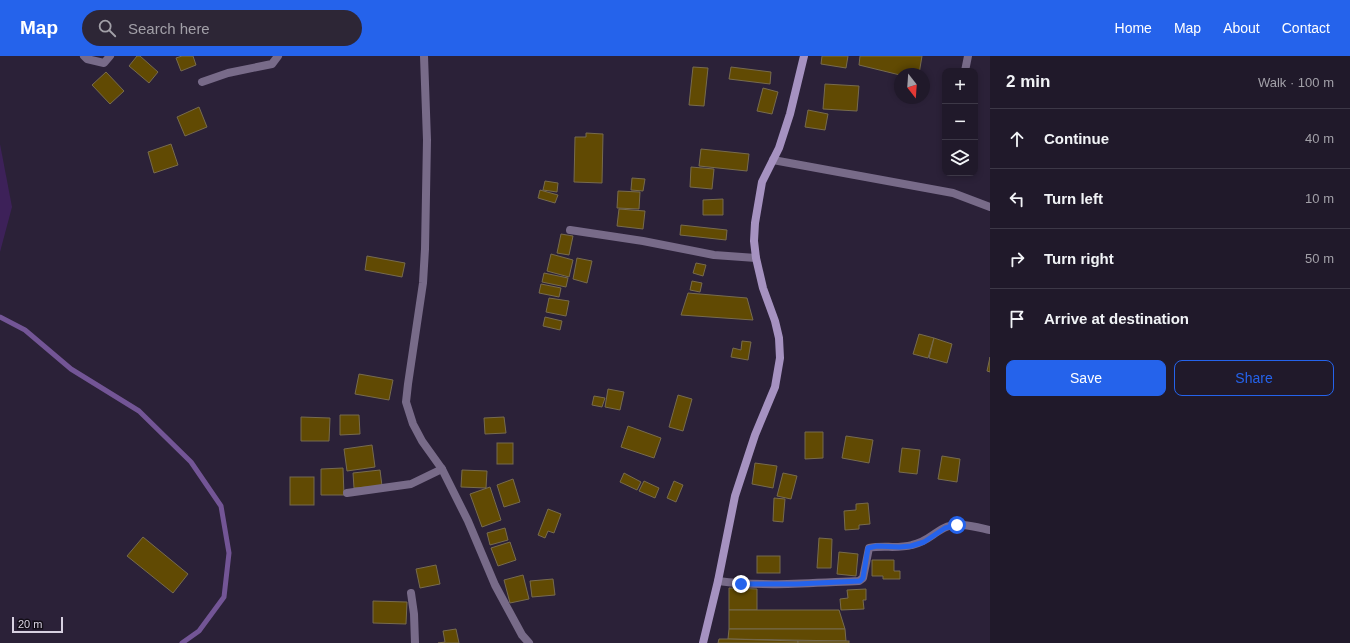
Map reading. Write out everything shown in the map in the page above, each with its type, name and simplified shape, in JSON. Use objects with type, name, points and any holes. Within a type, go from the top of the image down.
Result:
[{"type":"street","points":[[84,56],[87,59],[104,63],[110,56]]},
{"type":"street","points":[[202,82],[228,73],[272,64],[278,56]]},
{"type":"street","points":[[424,56],[427,140],[425,249],[423,283],[406,402],[413,424],[422,441],[442,469],[468,522],[495,585],[522,635],[529,643]]},
{"type":"street","points":[[703,643],[718,581],[735,496],[755,435],[775,386],[780,358],[779,338],[775,321],[763,288],[756,258],[754,223],[762,182],[779,148],[790,114],[804,56]]},
{"type":"street","points":[[966,68],[968,56]]},
{"type":"street","points":[[773,160],[953,193],[990,207]]},
{"type":"street","points":[[570,230],[643,241],[714,255],[756,258]]},
{"type":"street","points":[[347,493],[412,484],[442,469]]},
{"type":"street","points":[[718,581],[741,584],[789,584],[860,581],[863,578],[868,548],[877,546],[911,546],[924,542],[945,528],[957,525],[990,530]]},
{"type":"street","points":[[411,593],[414,614],[415,643]]},
{"type":"shaded area","points":[[0,144],[12,207],[0,252]]},
{"type":"building","points":[[137,56],[140,56],[158,72],[149,83],[129,66]]},
{"type":"building","points":[[182,56],[193,56],[196,65],[181,71],[176,58]]},
{"type":"building","points":[[822,56],[848,56],[846,68],[821,64]]},
{"type":"building","points":[[860,56],[922,56],[920,68],[894,68],[894,74],[859,65]]},
{"type":"building","points":[[693,67],[708,68],[704,106],[689,105]]},
{"type":"building","points":[[731,67],[771,72],[770,84],[729,79]]},
{"type":"building","points":[[106,72],[124,91],[110,104],[92,85]]},
{"type":"building","points":[[825,84],[859,86],[857,111],[823,109]]},
{"type":"building","points":[[763,88],[778,92],[772,114],[757,111]]},
{"type":"building","points":[[199,107],[207,127],[185,136],[177,117]]},
{"type":"building","points":[[808,110],[828,114],[825,130],[805,127]]},
{"type":"building","points":[[586,133],[603,134],[602,183],[574,182],[575,137],[586,137]]},
{"type":"building","points":[[171,144],[178,165],[154,173],[148,152]]},
{"type":"building","points":[[701,149],[749,154],[747,171],[699,166]]},
{"type":"building","points":[[691,167],[714,169],[712,189],[690,187]]},
{"type":"building","points":[[632,178],[645,179],[643,191],[631,190]]},
{"type":"building","points":[[545,181],[558,183],[557,192],[543,190]]},
{"type":"building","points":[[540,190],[558,195],[555,203],[538,198]]},
{"type":"building","points":[[618,191],[640,192],[639,209],[617,208]]},
{"type":"building","points":[[723,199],[723,215],[703,215],[703,200]]},
{"type":"building","points":[[619,209],[645,211],[643,229],[617,226]]},
{"type":"building","points":[[681,225],[727,230],[726,240],[680,235]]},
{"type":"building","points":[[561,234],[573,236],[569,255],[557,253]]},
{"type":"building","points":[[551,254],[573,260],[569,277],[547,271]]},
{"type":"building","points":[[367,256],[405,263],[402,277],[365,270]]},
{"type":"building","points":[[577,258],[592,261],[587,283],[573,279]]},
{"type":"building","points":[[696,263],[706,265],[703,276],[693,273]]},
{"type":"building","points":[[544,273],[568,278],[566,287],[542,282]]},
{"type":"building","points":[[692,281],[702,283],[700,292],[690,290]]},
{"type":"building","points":[[541,284],[561,288],[559,297],[539,293]]},
{"type":"building","points":[[688,293],[747,298],[753,320],[681,315]]},
{"type":"building","points":[[549,298],[569,301],[566,316],[546,312]]},
{"type":"building","points":[[545,317],[562,321],[560,330],[543,326]]},
{"type":"building","points":[[919,334],[934,338],[928,358],[913,354]]},
{"type":"building","points":[[934,338],[952,344],[947,363],[929,358]]},
{"type":"building","points":[[742,341],[751,342],[748,360],[731,357],[733,348],[741,350]]},
{"type":"building","points":[[990,357],[990,372],[987,371]]},
{"type":"building","points":[[359,374],[393,380],[389,400],[355,394]]},
{"type":"building","points":[[608,389],[624,392],[620,410],[605,407]]},
{"type":"building","points":[[678,395],[692,399],[683,431],[669,427]]},
{"type":"building","points":[[594,396],[605,398],[602,407],[592,405]]},
{"type":"building","points":[[340,415],[359,415],[360,434],[340,435]]},
{"type":"building","points":[[301,417],[330,418],[329,441],[301,441]]},
{"type":"building","points":[[504,417],[506,433],[485,434],[484,418]]},
{"type":"building","points":[[628,426],[661,438],[654,458],[621,447]]},
{"type":"building","points":[[805,432],[823,432],[823,458],[805,459]]},
{"type":"building","points":[[846,436],[873,440],[869,463],[842,458]]},
{"type":"building","points":[[497,443],[513,443],[513,464],[497,464]]},
{"type":"building","points":[[372,445],[375,467],[347,471],[344,449]]},
{"type":"building","points":[[902,448],[920,450],[917,474],[899,472]]},
{"type":"building","points":[[942,456],[960,459],[957,482],[938,479]]},
{"type":"building","points":[[755,463],[777,466],[773,488],[752,484]]},
{"type":"building","points":[[343,468],[344,495],[321,495],[321,469]]},
{"type":"building","points":[[380,470],[382,486],[354,488],[353,473]]},
{"type":"building","points":[[462,470],[487,471],[486,488],[461,487]]},
{"type":"building","points":[[624,473],[641,482],[637,490],[620,482]]},
{"type":"building","points":[[783,473],[797,476],[791,499],[777,496]]},
{"type":"building","points":[[290,477],[314,477],[314,505],[290,505]]},
{"type":"building","points":[[513,479],[520,502],[504,507],[497,485]]},
{"type":"building","points":[[644,481],[659,488],[655,498],[639,491]]},
{"type":"building","points":[[674,481],[683,485],[676,502],[667,498]]},
{"type":"building","points":[[490,487],[501,520],[482,527],[470,494]]},
{"type":"building","points":[[774,498],[785,499],[783,522],[773,521]]},
{"type":"building","points":[[868,503],[870,524],[859,525],[859,529],[845,530],[844,511],[856,510],[856,504]]},
{"type":"building","points":[[548,509],[561,514],[554,533],[548,531],[545,538],[538,535]]},
{"type":"building","points":[[505,528],[508,540],[490,545],[487,533]]},
{"type":"building","points":[[143,537],[188,574],[173,593],[127,556]]},
{"type":"building","points":[[819,538],[832,539],[831,568],[817,568]]},
{"type":"building","points":[[510,542],[516,560],[498,566],[491,548]]},
{"type":"building","points":[[839,552],[858,554],[856,576],[837,574]]},
{"type":"building","points":[[757,556],[780,556],[780,573],[757,573]]},
{"type":"building","points":[[872,560],[894,560],[894,571],[900,571],[900,579],[883,579],[883,576],[872,576]]},
{"type":"building","points":[[436,565],[440,584],[420,588],[416,569]]},
{"type":"building","points":[[523,575],[529,599],[510,603],[504,580]]},
{"type":"building","points":[[553,579],[555,595],[532,597],[530,581]]},
{"type":"building","points":[[729,588],[757,589],[757,610],[729,610]]},
{"type":"building","points":[[866,589],[866,600],[863,600],[864,609],[841,610],[840,599],[848,598],[847,590]]},
{"type":"building","points":[[373,601],[407,602],[406,624],[373,623]]},
{"type":"building","points":[[729,610],[839,610],[845,629],[729,629]]},
{"type":"building","points":[[456,629],[459,643],[438,643],[445,642],[443,631]]},
{"type":"building","points":[[729,629],[845,629],[846,641],[728,639]]},
{"type":"building","points":[[719,639],[798,641],[798,643],[718,643]]},
{"type":"building","points":[[798,641],[849,641],[849,643],[798,643]]},
{"type":"waterway","points":[[0,317],[25,330],[71,369],[139,411],[191,462],[221,506],[229,553],[224,597],[199,631],[182,643]]},
{"type":"route","points":[[741,584],[797,584],[860,581],[863,578],[868,548],[877,546],[911,546],[924,542],[945,528],[957,525]]}]
